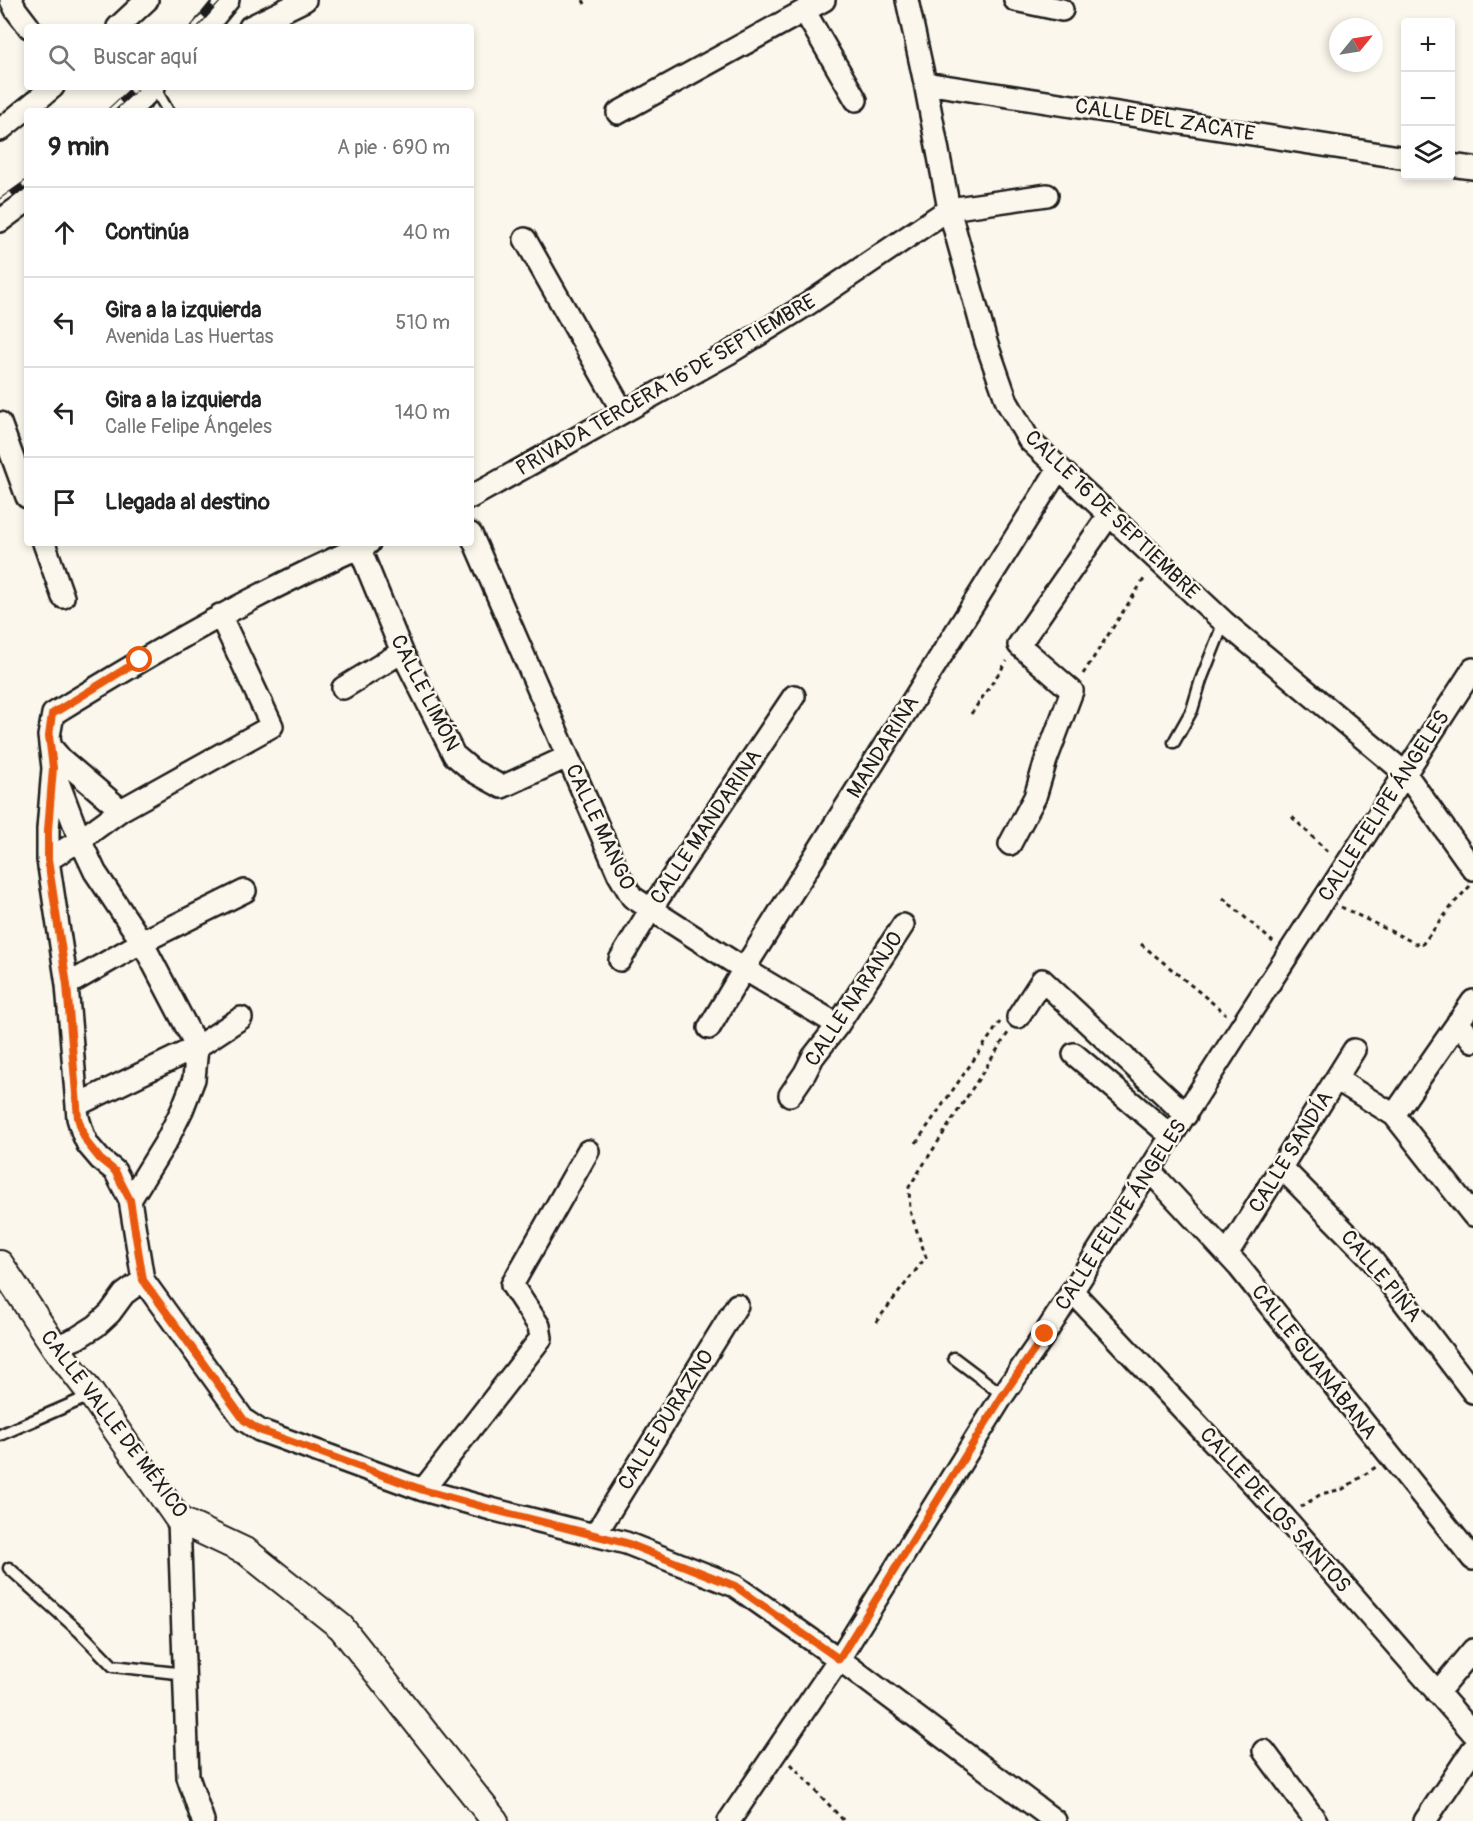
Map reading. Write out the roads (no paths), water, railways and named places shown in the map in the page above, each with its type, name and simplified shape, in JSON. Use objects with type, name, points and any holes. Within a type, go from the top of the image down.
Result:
[{"type":"street","points":[[12,0],[16,10],[27,24]]},
{"type":"street","points":[[121,24],[147,0]]},
{"type":"street","points":[[208,24],[228,0]]},
{"type":"street","points":[[256,24],[305,0]]},
{"type":"street","points":[[618,113],[824,0]]},
{"type":"street","name":"CALLE 16 DE SEPTIEMBRE","points":[[907,0],[949,209],[986,342],[1007,402],[1029,440],[1224,622],[1405,773],[1473,869]]},
{"type":"street","points":[[1015,0],[1062,10]]},
{"type":"street","points":[[805,12],[856,100]]},
{"type":"street","name":"CALLE DEL ZACATE","points":[[925,83],[1401,157]]},
{"type":"street","points":[[27,108],[49,90]]},
{"type":"street","points":[[132,108],[151,90]]},
{"type":"street","points":[[0,130],[24,111]]},
{"type":"street","points":[[1455,166],[1473,168]]},
{"type":"street","points":[[949,209],[1047,195]]},
{"type":"street","points":[[0,222],[24,203]]},
{"type":"street","name":"PRIVADA TERCERA 16 DE SEPTIEMBRE","points":[[474,495],[749,341],[949,209]]},
{"type":"street","points":[[525,239],[623,412]]},
{"type":"street","points":[[0,423],[24,489]]},
{"type":"street","name":"MANDARINA","points":[[709,1028],[1059,468]]},
{"type":"street","points":[[1010,844],[1035,797],[1046,760],[1072,691],[1019,645],[1109,515]]},
{"type":"street","name":"CALLE MANGO","points":[[474,541],[619,875],[632,897],[744,969],[838,1025]]},
{"type":"street","points":[[45,546],[63,597]]},
{"type":"street","points":[[362,546],[220,615],[140,660],[52,714],[50,746],[53,768],[48,860],[67,985],[78,1118],[88,1144],[100,1159],[115,1171],[130,1200],[143,1280],[244,1420],[259,1430],[423,1490],[626,1543],[735,1586],[839,1659],[1054,1821]]},
{"type":"street","name":"CALLE LIMÓN","points":[[364,546],[402,652],[454,755],[473,771],[502,787],[567,757]]},
{"type":"street","points":[[48,860],[121,810],[272,726],[220,615]]},
{"type":"street","points":[[343,688],[402,652]]},
{"type":"street","name":"CALLE FELIPE ÁNGELES","points":[[729,1821],[839,1659],[1003,1395],[1473,669]]},
{"type":"street","name":"CALLE MANDARINA","points":[[620,960],[651,909],[794,696]]},
{"type":"street","points":[[50,746],[60,759],[121,810]]},
{"type":"street","points":[[53,768],[80,840],[95,872],[142,942],[197,1047],[194,1078],[182,1110],[167,1140],[130,1200]]},
{"type":"street","points":[[67,985],[142,942],[245,891]]},
{"type":"street","name":"CALLE NARANJO","points":[[790,1095],[813,1057],[838,1025],[903,925]]},
{"type":"street","points":[[1018,1017],[1042,980],[1186,1115]]},
{"type":"street","points":[[1394,1115],[1473,1001]]},
{"type":"street","points":[[77,1105],[197,1047],[241,1018]]},
{"type":"street","points":[[1458,1022],[1473,1041]]},
{"type":"street","name":"CALLE SANDÍA","points":[[1227,1254],[1354,1050]]},
{"type":"street","points":[[1074,1054],[1171,1136]]},
{"type":"street","points":[[1336,1079],[1394,1115],[1473,1215]]},
{"type":"street","points":[[423,1490],[541,1338],[539,1326],[512,1285],[588,1150]]},
{"type":"street","name":"CALLE PIÑA","points":[[1281,1167],[1368,1256],[1473,1392]]},
{"type":"street","name":"CALLE GUANÁBANA","points":[[1150,1170],[1227,1254],[1473,1559]]},
{"type":"street","name":"CALLE VALLE DE MÉXICO","points":[[0,1264],[55,1347],[92,1395],[180,1520],[247,1552],[341,1627],[495,1821]]},
{"type":"street","points":[[55,1347],[77,1338],[96,1326],[110,1313],[124,1294],[143,1280]]},
{"type":"street","name":"CALLE DE LOS SANTOS","points":[[1072,1291],[1284,1517],[1473,1733]]},
{"type":"street","name":"CALLE DURAZNO","points":[[595,1535],[737,1305]]},
{"type":"street","points":[[180,1520],[188,1778],[203,1821]]},
{"type":"street","points":[[1437,1693],[1473,1650]]},
{"type":"street","points":[[1425,1821],[1473,1749]]},
{"type":"street","points":[[1264,1750],[1316,1821]]},
{"type":"lane","points":[[156,90],[166,108]]},
{"type":"lane","points":[[1174,742],[1192,710],[1224,622]]},
{"type":"lane","points":[[954,1358],[1003,1395]]},
{"type":"lane","points":[[0,1436],[92,1395]]},
{"type":"lane","points":[[9,1568],[80,1632],[113,1666],[185,1674]]},
{"type":"railway","points":[[197,24],[218,0]]},
{"type":"railway","points":[[113,108],[133,90]]},
{"type":"railway","points":[[0,202],[24,185]]}]
